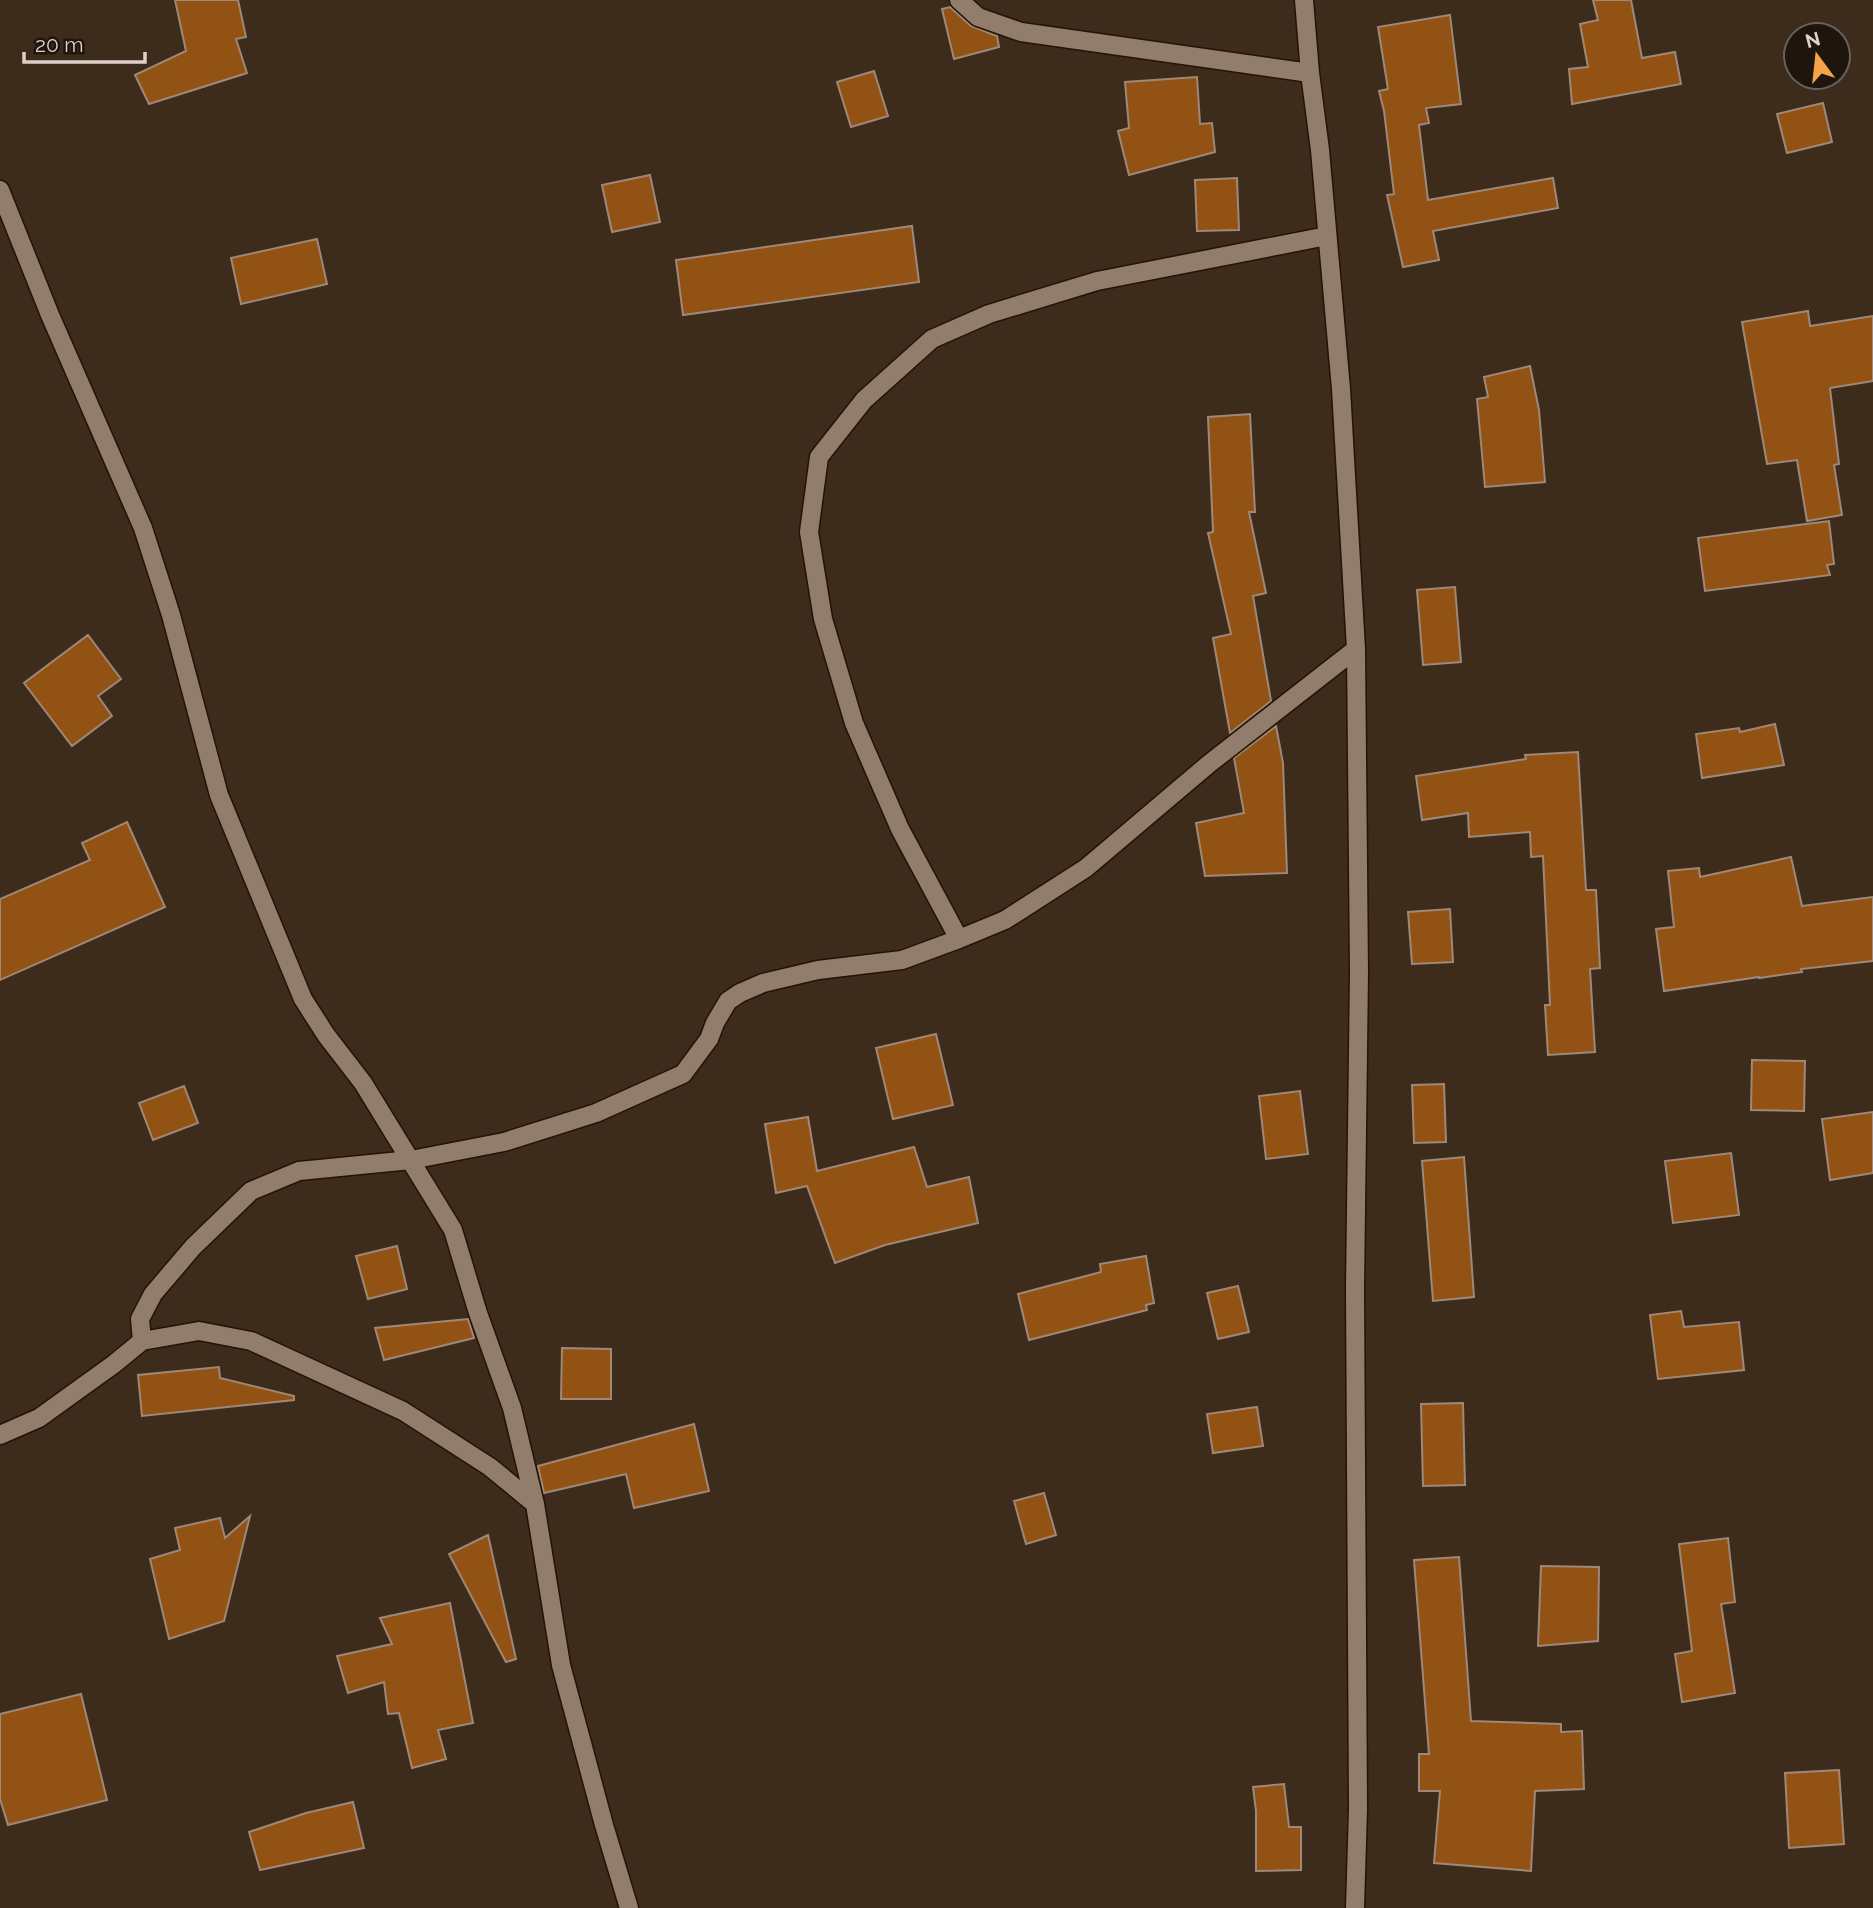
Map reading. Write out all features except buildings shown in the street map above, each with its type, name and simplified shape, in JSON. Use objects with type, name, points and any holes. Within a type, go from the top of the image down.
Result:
[{"type":"street","points":[[959,0],[978,17],[1021,32],[1310,74]]},
{"type":"street","points":[[1304,0],[1341,389],[1356,649],[1359,972],[1354,1289],[1358,1809],[1355,1908]]},
{"type":"street","points":[[0,190],[142,528],[171,615],[219,795],[303,999],[326,1035],[363,1083],[453,1230],[478,1313],[512,1408],[535,1504],[561,1665],[629,1908]]},
{"type":"street","points":[[959,939],[900,829],[854,723],[823,619],[809,532],[819,457],[863,400],[932,339],[978,319],[1097,281],[1327,236]]},
{"type":"street","points":[[142,1341],[140,1319],[153,1294],[193,1247],[250,1191],[299,1171],[411,1160],[504,1142],[596,1113],[683,1074],[709,1039],[728,1002],[740,993],[763,983],[818,970],[902,960],[1005,920],[1086,868],[1210,762],[1356,649]]},
{"type":"street","points":[[0,1435],[39,1418],[142,1341],[199,1331],[251,1341],[403,1411],[490,1467],[535,1504]]}]
